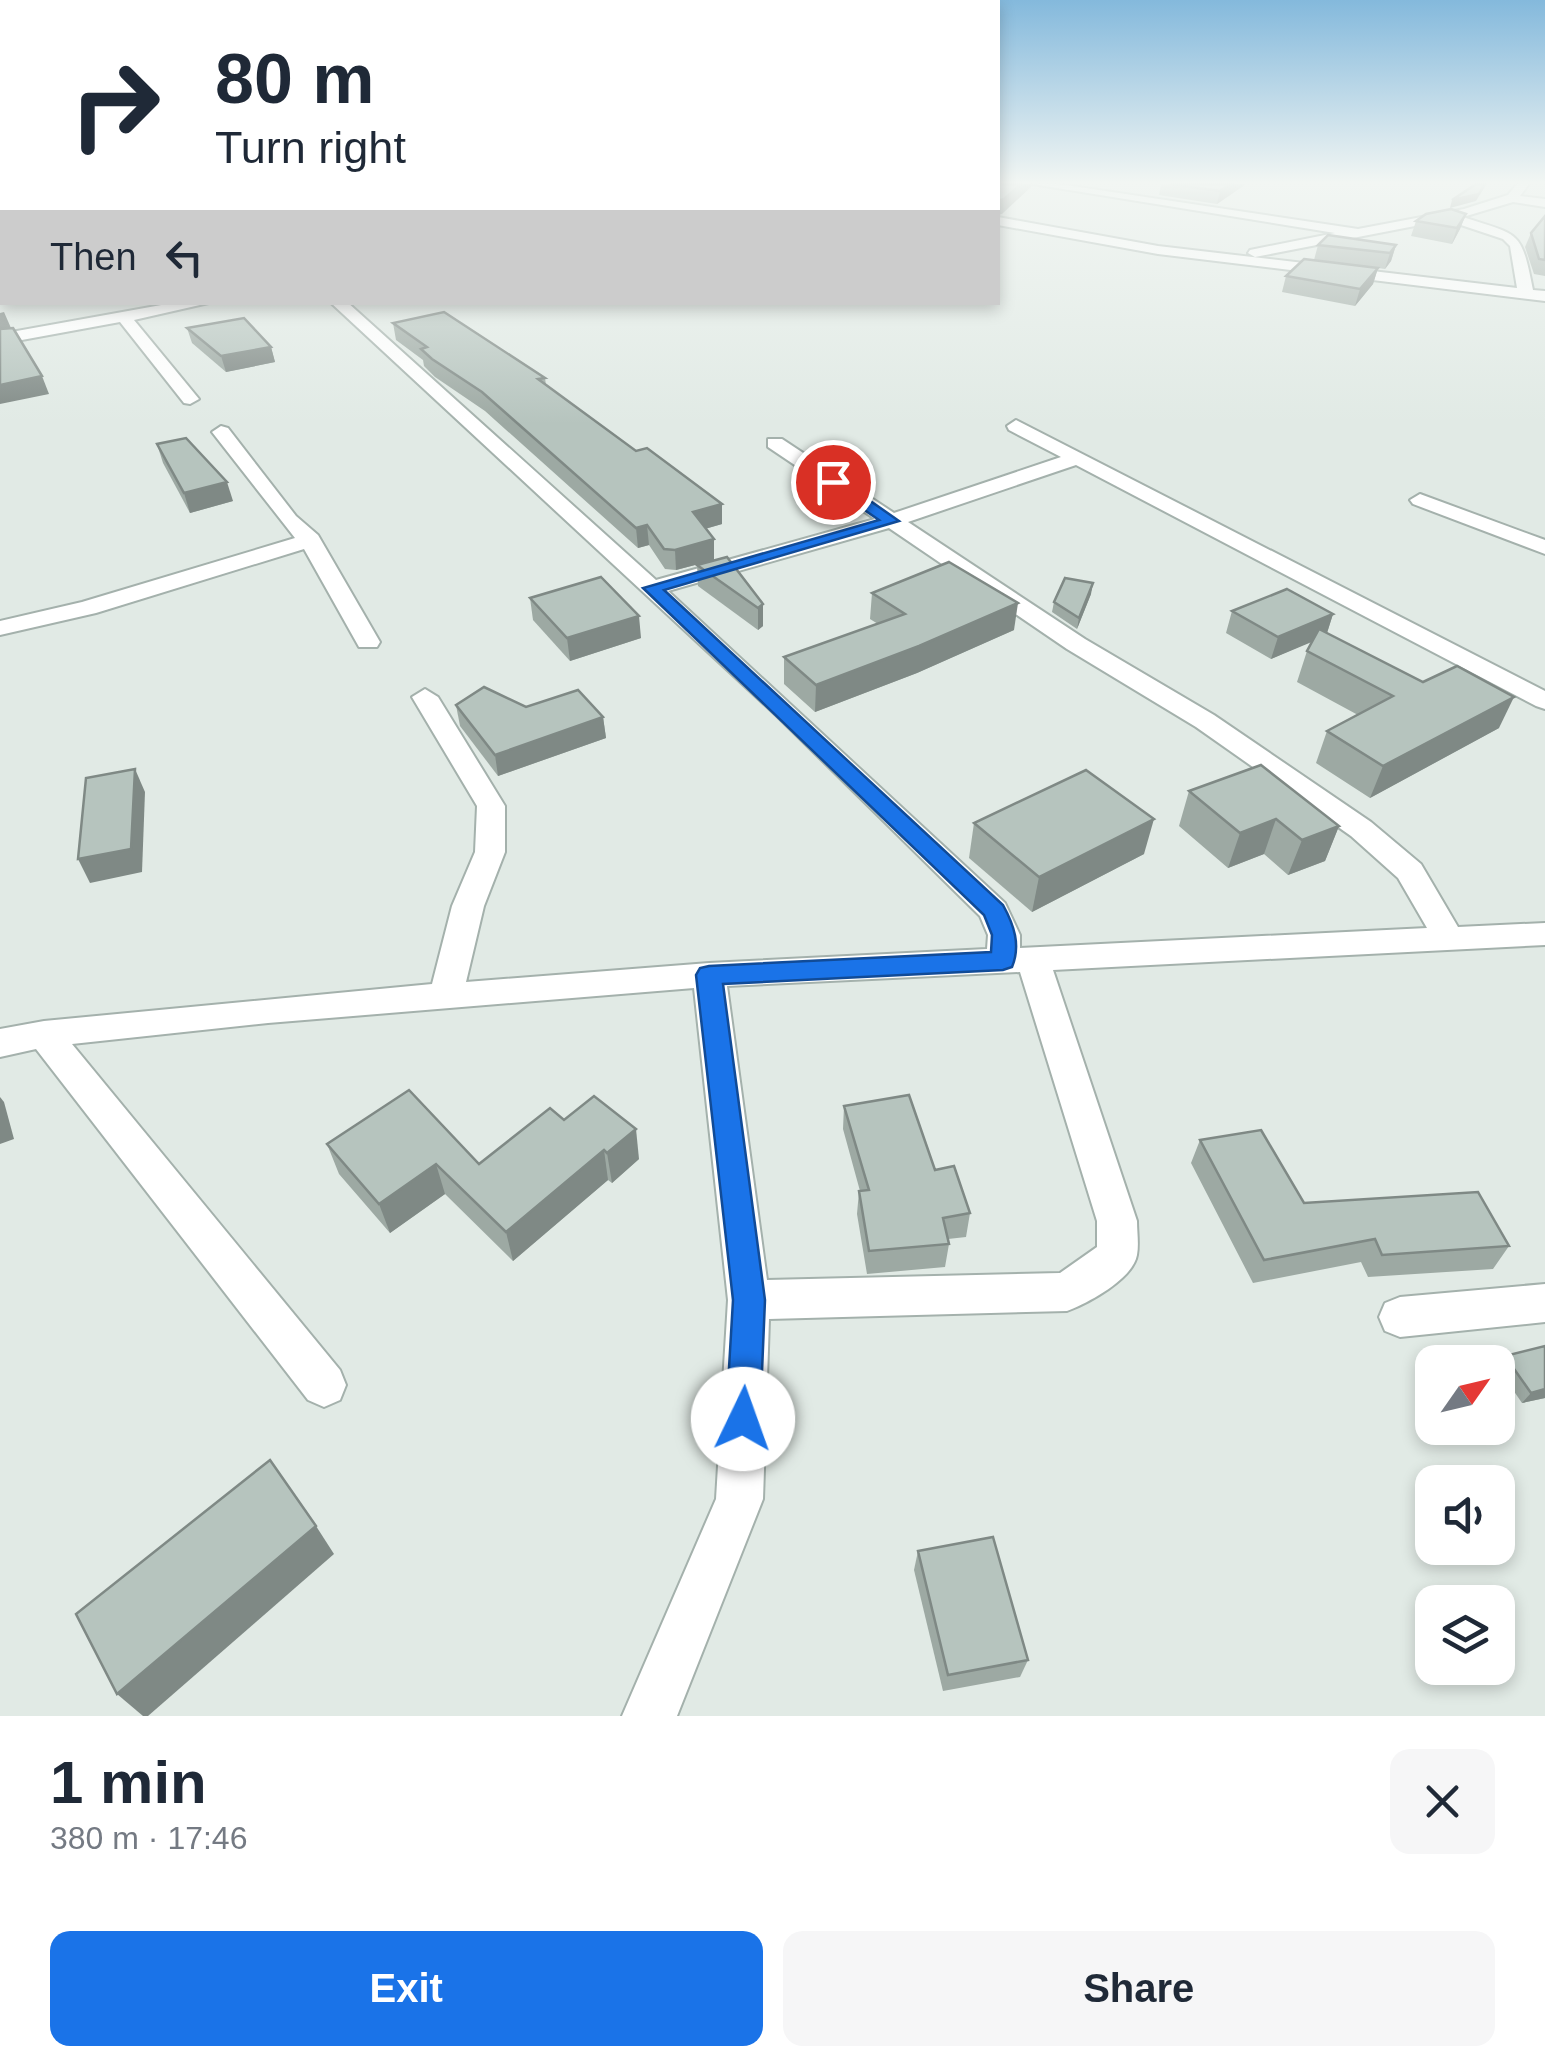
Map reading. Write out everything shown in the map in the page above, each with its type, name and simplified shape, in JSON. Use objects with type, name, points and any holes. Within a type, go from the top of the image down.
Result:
[{"type":"street","points":[[1308,264],[1545,296]]},
{"type":"street","points":[[1521,264],[1526,294]]},
{"type":"street","points":[[0,339],[190,305]]},
{"type":"street","points":[[340,305],[652,588],[994,911],[1018,960],[1117,1221],[1117,1256],[1067,1292],[749,1300]]},
{"type":"street","points":[[124,317],[190,399]]},
{"type":"street","points":[[1016,426],[1545,701]]},
{"type":"street","points":[[221,432],[289,520],[310,540],[368,642]]},
{"type":"street","points":[[776,443],[1076,644],[1205,721],[1361,829],[1410,871],[1448,938]]},
{"type":"street","points":[[652,588],[891,521],[1076,458]]},
{"type":"street","points":[[1420,500],[1545,548]]},
{"type":"street","points":[[0,628],[88,608],[310,540]]},
{"type":"street","points":[[425,697],[492,806],[490,852],[468,906],[445,998]]},
{"type":"street","points":[[0,1043],[44,1034],[268,1010],[709,975],[1545,934]]},
{"type":"street","points":[[648,1716],[739,1499],[749,1300],[709,975]]},
{"type":"street","points":[[44,1034],[324,1384]]},
{"type":"street","points":[[1400,1317],[1545,1304]]},
{"type":"building","points":[[1299,264],[1378,268],[1360,289],[1286,276]]},
{"type":"building","points":[[444,312],[545,378],[538,379],[636,451],[647,448],[722,504],[693,512],[714,539],[675,550],[664,549],[647,525],[636,528],[482,392],[432,359],[421,349],[427,347],[393,323]]},
{"type":"building","points":[[244,318],[271,347],[221,356],[187,328]]},
{"type":"building","points":[[13,328],[42,376],[0,385],[0,329]]},
{"type":"building","points":[[186,438],[227,482],[184,493],[157,444]]},
{"type":"building","points":[[727,557],[763,604],[758,608],[697,565]]},
{"type":"building","points":[[949,562],[1018,603],[816,685],[784,657],[905,614],[872,593]]},
{"type":"building","points":[[601,577],[639,616],[567,638],[530,598]]},
{"type":"building","points":[[1065,578],[1093,583],[1079,618],[1054,602]]},
{"type":"building","points":[[1287,589],[1333,614],[1278,637],[1232,611]]},
{"type":"building","points":[[1319,629],[1423,682],[1457,666],[1514,697],[1383,766],[1327,731],[1393,696],[1307,651]]},
{"type":"building","points":[[484,687],[526,707],[578,690],[603,717],[495,755],[456,705]]},
{"type":"building","points":[[1261,765],[1339,826],[1302,840],[1276,819],[1240,833],[1189,791]]},
{"type":"building","points":[[135,769],[131,849],[78,859],[86,778]]},
{"type":"building","points":[[1086,770],[1154,819],[1039,877],[974,823]]},
{"type":"building","points":[[409,1090],[479,1164],[550,1108],[564,1120],[594,1096],[636,1129],[607,1153],[604,1150],[506,1232],[436,1164],[379,1204],[327,1144]]},
{"type":"building","points":[[909,1095],[935,1170],[954,1166],[970,1213],[943,1218],[949,1244],[869,1251],[859,1191],[869,1190],[844,1106]]},
{"type":"building","points":[[1261,1130],[1304,1203],[1478,1192],[1509,1246],[1382,1255],[1375,1239],[1264,1260],[1200,1140]]},
{"type":"building","points":[[1545,1346],[1545,1389],[1531,1393],[1515,1370],[1515,1354]]},
{"type":"building","points":[[270,1460],[316,1526],[117,1694],[76,1614]]},
{"type":"building","points":[[993,1537],[1028,1660],[948,1675],[918,1551]]},
{"type":"route","points":[[743,1419],[749,1300],[709,975],[1003,960],[1004,935],[994,911],[786,710],[652,588],[891,521],[833,482]]}]
